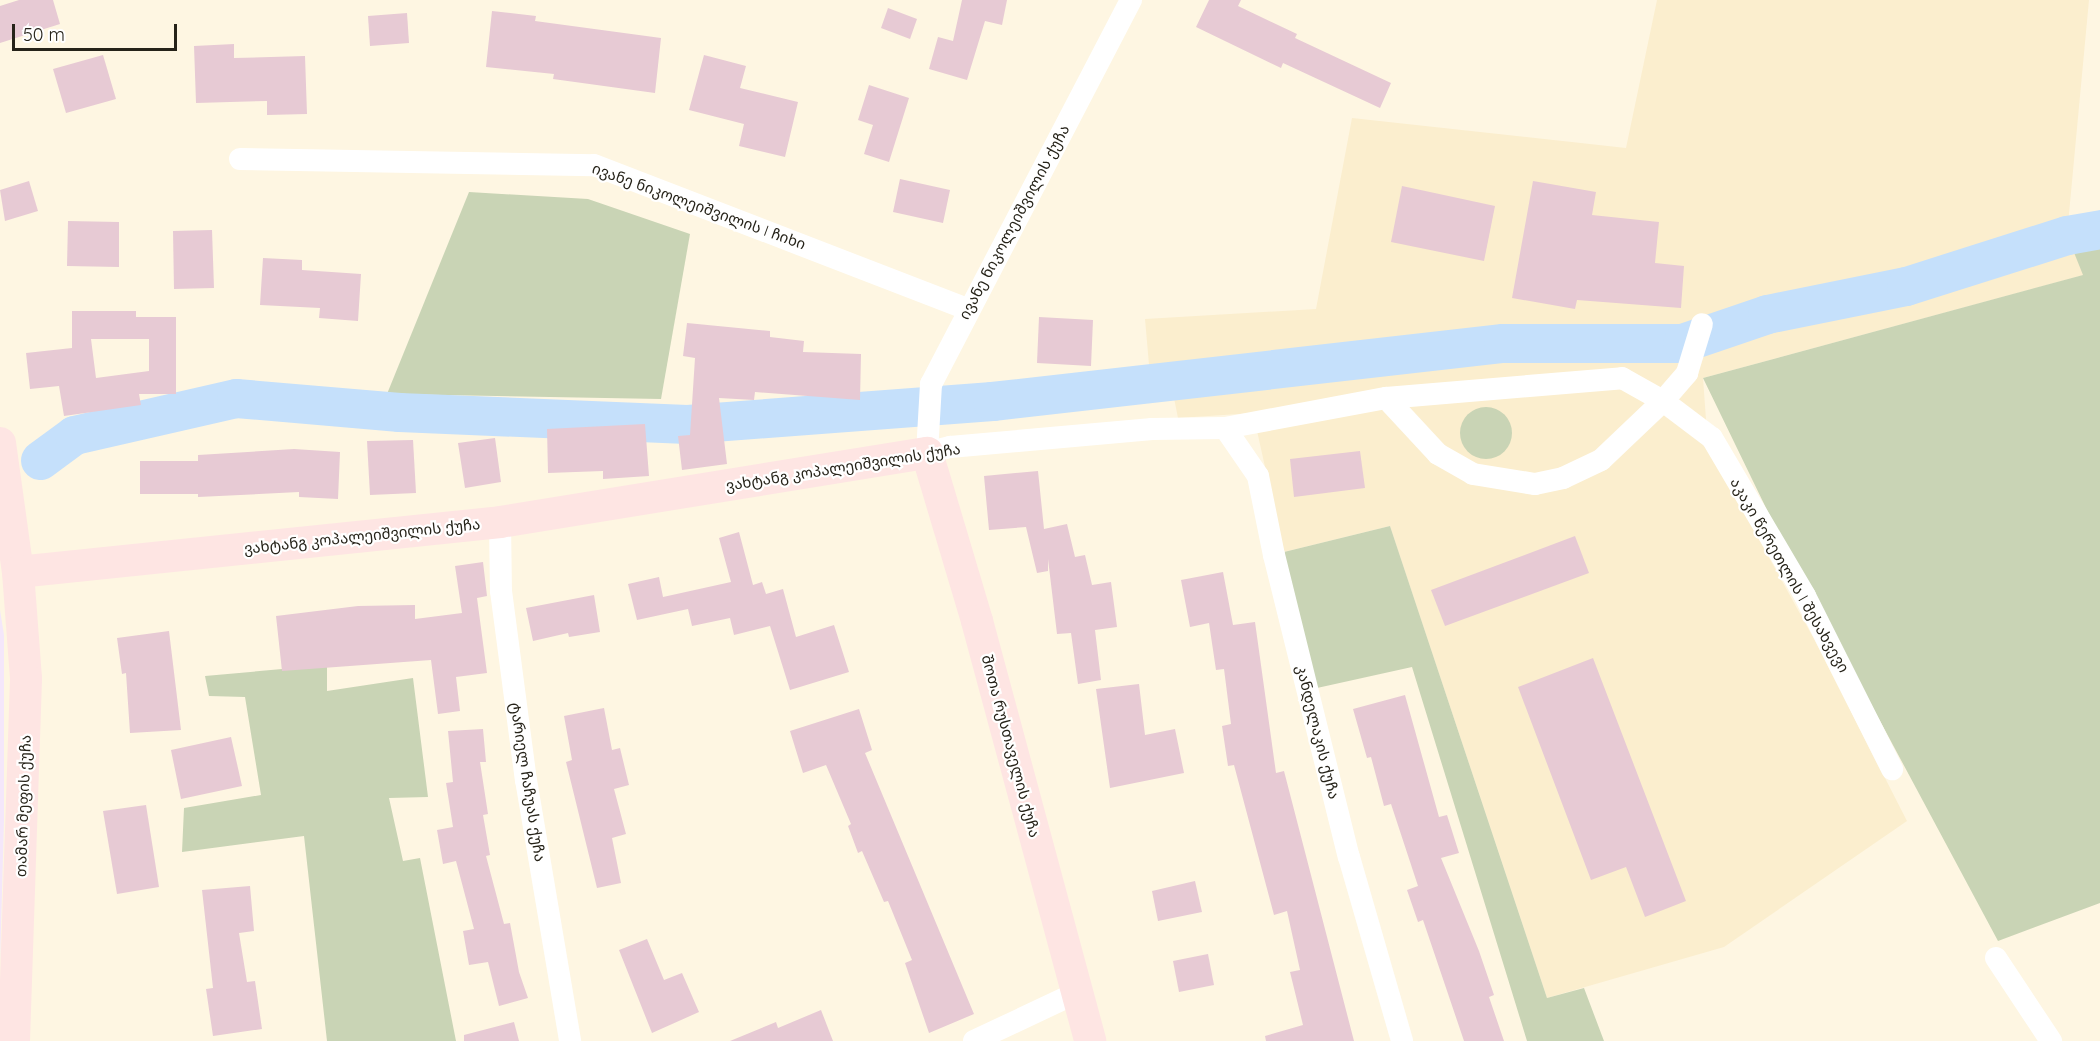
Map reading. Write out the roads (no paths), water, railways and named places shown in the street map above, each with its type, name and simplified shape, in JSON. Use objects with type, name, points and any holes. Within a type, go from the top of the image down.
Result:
[{"type":"street","name":"ივანე ნიკოლეიშვილის ქუჩა","points":[[927,453],[931,384],[967,309],[1131,0]]},
{"type":"street","name":"ივანე ნიკოლეიშვილის I ჩიხი","points":[[240,159],[594,165],[967,309]]},
{"type":"street","points":[[1386,398],[1438,454],[1473,474],[1535,484],[1563,478],[1601,460],[1663,401],[1687,373],[1697,350],[1702,324]]},
{"type":"street","name":"ვახტანგ კოპალეიშვილის ქუჩა","points":[[18,572],[500,522],[927,453],[950,447],[1152,429],[1225,428],[1386,398],[1622,378],[1663,401]]},
{"type":"street","name":"აკაკი წერეთლის I შესახვევი","points":[[1663,401],[1712,438],[1805,596],[1892,769]]},
{"type":"street","name":"კანდელაკის ქუჩა","points":[[1225,428],[1258,476],[1274,555],[1346,845],[1402,1041]]},
{"type":"street","name":"თამარ მეფის ქუჩა","points":[[0,443],[18,572],[26,721],[14,1041]]},
{"type":"street","name":"შოთა რუსთაველის ქუჩა","points":[[927,453],[978,621],[1090,1041]]},
{"type":"street","name":"ტარიელ ჩაჩუას ქუჩა","points":[[500,522],[497,551],[502,602],[526,780],[570,1041]]},
{"type":"street","points":[[1996,958],[2051,1041]]},
{"type":"street","points":[[974,1041],[1077,992]]},
{"type":"waterway","points":[[40,460],[74,435],[236,398],[399,412],[687,424],[992,401],[1503,343],[1682,343],[1767,314],[1906,286],[2067,235],[2100,229]]}]
